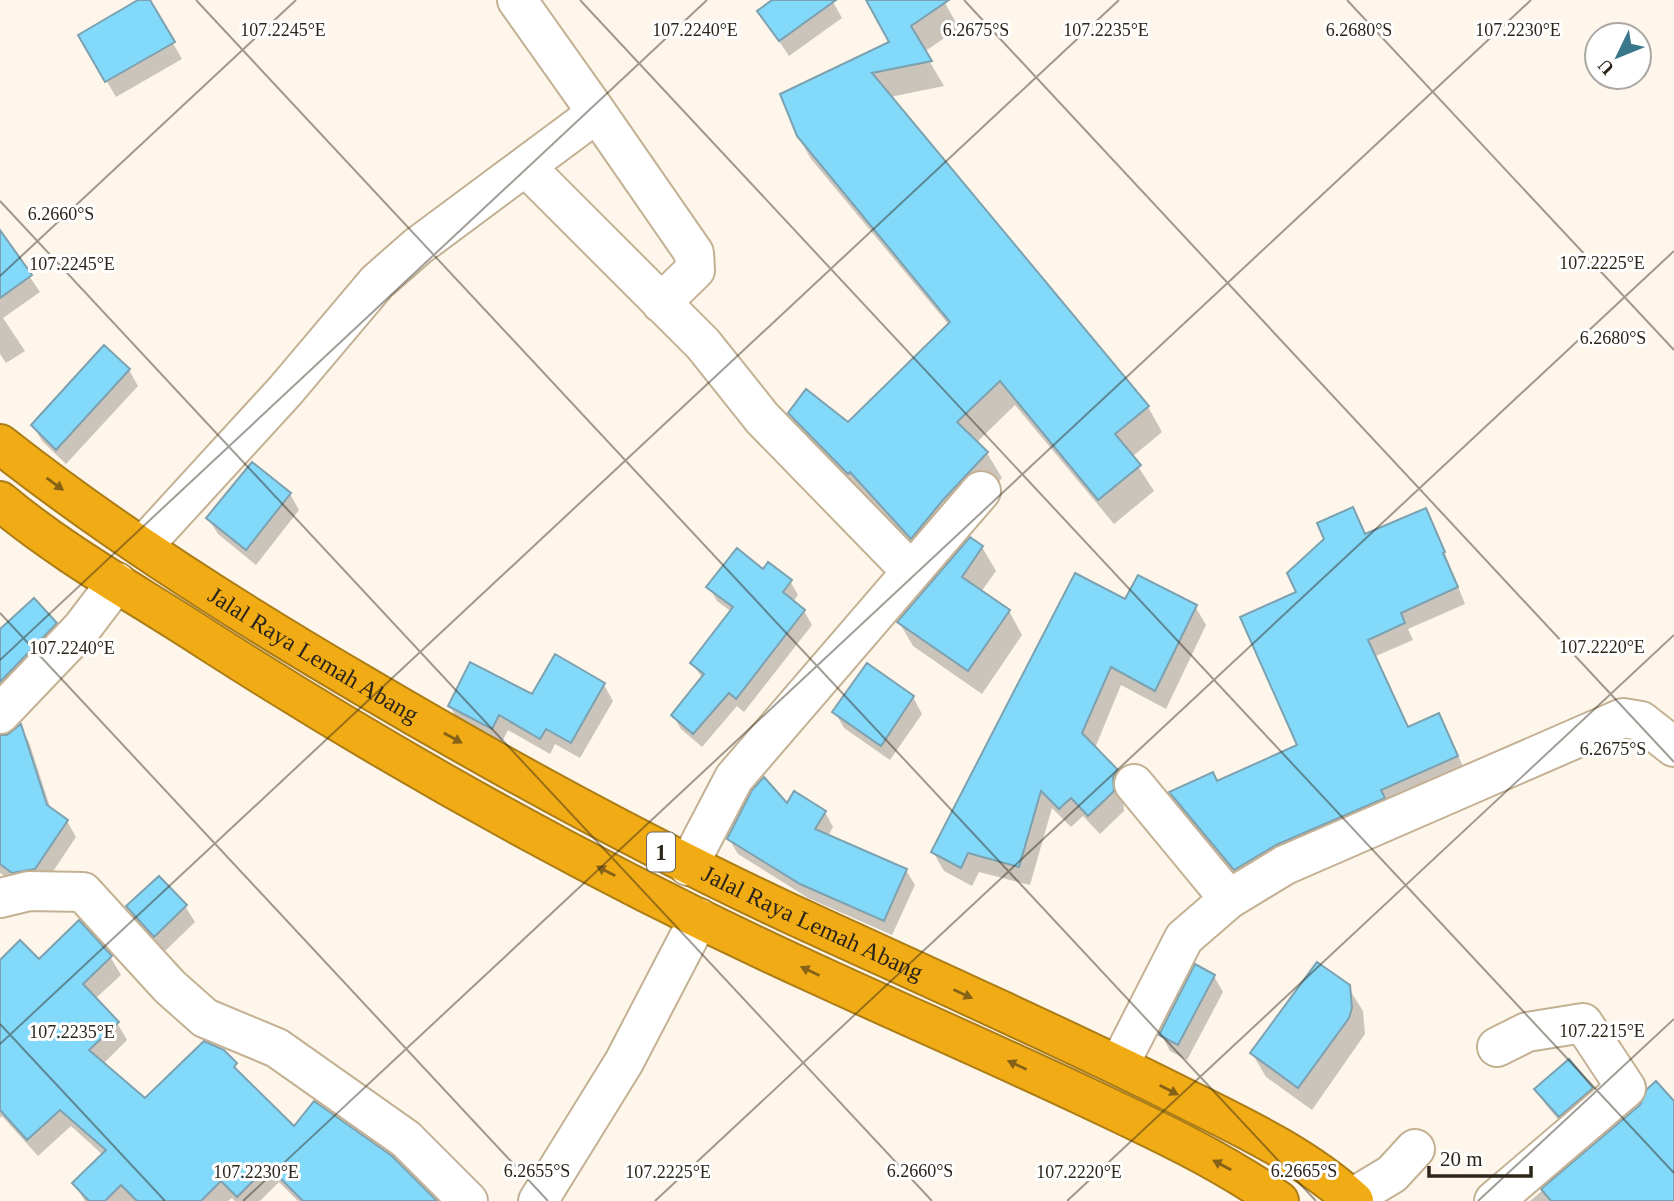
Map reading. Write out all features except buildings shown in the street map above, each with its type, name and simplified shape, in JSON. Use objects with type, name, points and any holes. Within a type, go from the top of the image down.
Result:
[{"type":"highway","name":"Jalal Raya Lemah Abang","points":[[0,443],[142,546],[270,631],[438,730],[688,866],[1119,1065],[1249,1131],[1313,1169],[1353,1200]]},
{"type":"highway","name":"Jalal Raya Lemah Abang","points":[[0,500],[117,582],[325,715],[568,851],[699,918],[1162,1132],[1247,1178],[1279,1201]]},
{"type":"street","points":[[529,5],[597,113],[694,253],[695,270],[661,303]]},
{"type":"street","points":[[142,546],[285,391],[376,282],[418,246],[597,113]]},
{"type":"street","points":[[526,167],[703,344],[762,418],[910,570]]},
{"type":"street","points":[[688,866],[734,778],[843,655],[910,570],[981,491]]},
{"type":"street","points":[[0,714],[82,628],[117,582]]},
{"type":"street","points":[[1119,1065],[1184,938],[1229,899],[1285,866],[1623,718],[1641,721],[1674,747]]},
{"type":"street","points":[[1134,784],[1229,899]]},
{"type":"street","points":[[0,898],[29,891],[83,892],[170,987],[205,1018],[277,1048],[407,1139],[468,1201]]},
{"type":"street","points":[[538,1201],[624,1062],[699,918]]},
{"type":"street","points":[[1494,1201],[1626,1088],[1583,1023],[1527,1032],[1497,1047]]},
{"type":"street","points":[[1353,1200],[1392,1174],[1415,1149]]}]
